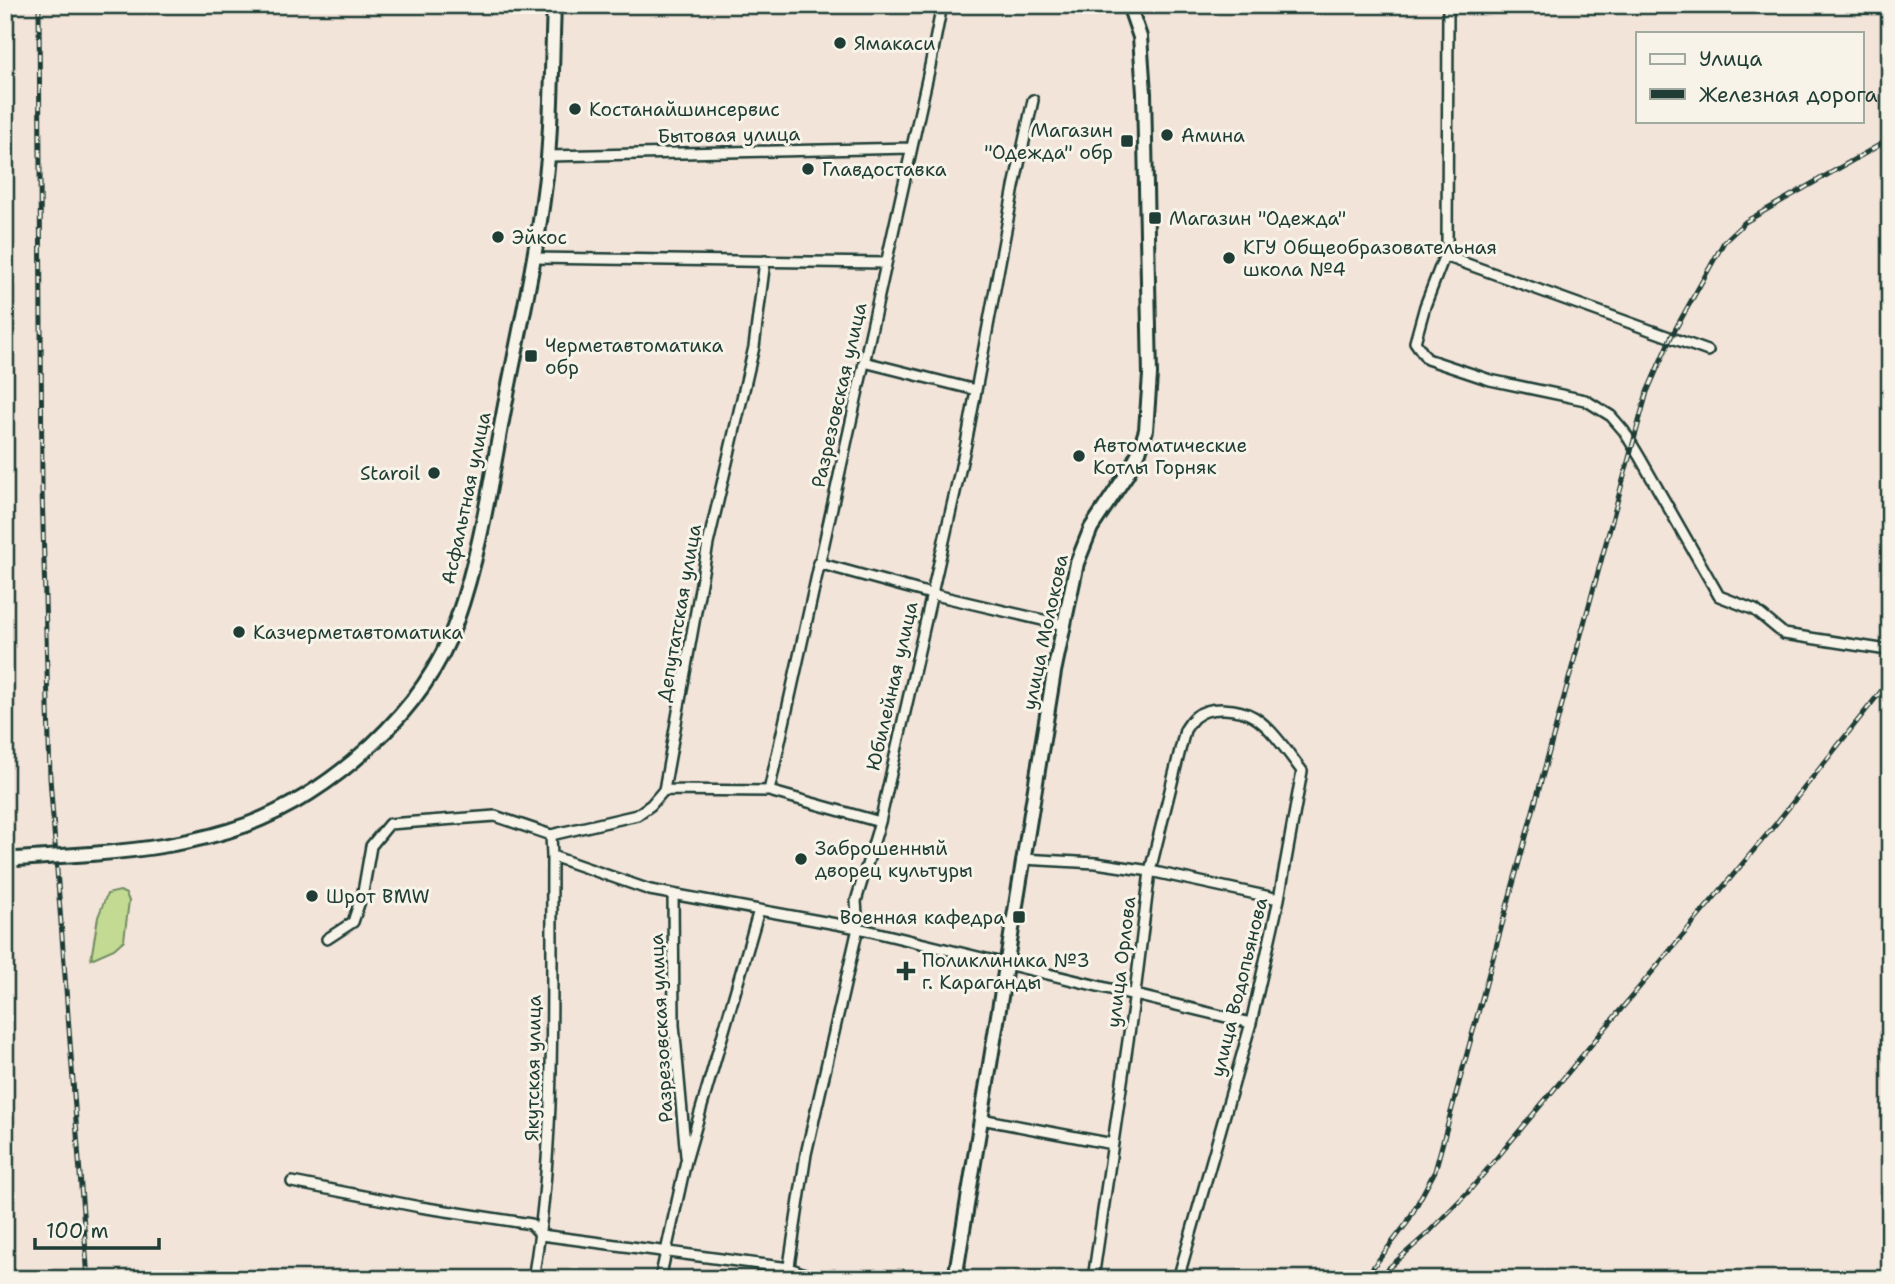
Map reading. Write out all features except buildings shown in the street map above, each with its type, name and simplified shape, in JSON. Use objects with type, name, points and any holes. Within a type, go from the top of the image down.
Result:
[{"type":"street","name":"Асфальтная улица","points":[[11,859],[131,851],[182,843],[248,824],[312,792],[374,743],[418,693],[432,672],[455,625],[475,562],[533,258],[548,156],[554,5]]},
{"type":"street","name":"Разрезовская улица","points":[[769,792],[942,5]]},
{"type":"street","name":"улица Молокова","points":[[955,1279],[1022,859],[1054,672],[1077,563],[1091,528],[1139,452],[1146,430],[1150,402],[1144,93],[1140,37],[1129,5]]},
{"type":"street","points":[[1448,5],[1447,249],[1425,306],[1415,342],[1427,359],[1490,380],[1585,400],[1611,416],[1624,431],[1719,596],[1755,610],[1784,634],[1881,649]]},
{"type":"street","name":"Юбилейная улица","points":[[787,1279],[806,1154],[858,928],[856,901],[880,822],[966,444],[1033,100]]},
{"type":"street","name":"Бытовая улица","points":[[548,156],[911,148]]},
{"type":"street","points":[[1445,256],[1708,351]]},
{"type":"street","points":[[533,258],[886,263]]},
{"type":"street","name":"Депутатская улица","points":[[664,790],[708,544],[754,348],[765,261]]},
{"type":"street","points":[[864,362],[976,390]]},
{"type":"street","points":[[818,564],[930,594],[1064,625]]},
{"type":"street","name":"улица Орлова","points":[[1093,1279],[1150,871],[1185,730],[1196,716],[1214,709],[1229,709],[1254,717]]},
{"type":"street","name":"улица Водопьянова","points":[[1178,1279],[1251,1023],[1279,899],[1302,771],[1278,740],[1254,717]]},
{"type":"street","points":[[327,939],[353,922],[363,892],[371,846],[389,824],[495,816],[551,835],[637,815],[664,790],[769,792],[880,822]]},
{"type":"street","name":"Якутская улица","points":[[533,1279],[541,1235],[550,1147],[551,835]]},
{"type":"street","points":[[552,856],[650,890],[858,928],[1251,1023]]},
{"type":"street","points":[[1022,859],[1096,863],[1150,871],[1279,899]]},
{"type":"street","name":"Разрезовская улица","points":[[673,894],[674,1025],[686,1161]]},
{"type":"street","name":"Разрезовская улица","points":[[660,1279],[686,1161],[759,910]]},
{"type":"street","points":[[981,1119],[1113,1144]]},
{"type":"street","points":[[292,1182],[420,1208],[531,1224],[541,1235],[789,1268],[818,1279]]},
{"type":"green space","points":[[120,891],[126,894],[129,901],[124,940],[114,949],[91,959],[98,917],[107,894]]},
{"type":"railway","points":[[39,5],[42,489],[50,778],[88,1279]]},
{"type":"railway","points":[[1364,1279],[1407,1223],[1435,1171],[1647,392],[1671,337],[1724,242],[1745,222],[1890,139]]},
{"type":"railway","points":[[1376,1279],[1427,1234],[1470,1190],[1774,826],[1890,680]]},
{"type":"place","name":"Ямакаси","points":[[840,43]]},
{"type":"place","name":"Костанайшинсервис","points":[[575,109]]},
{"type":"place","name":"Амина","points":[[1167,135]]},
{"type":"place","name":"Магазин \"Одежда\" обр","points":[[1127,141]]},
{"type":"place","name":"Главдоставка","points":[[808,169]]},
{"type":"place","name":"Магазин \"Одежда\"","points":[[1155,218]]},
{"type":"place","name":"Эйкос","points":[[498,237]]},
{"type":"place","name":"КГУ Общеобразовательная школа №4","points":[[1229,258]]},
{"type":"place","name":"Черметавтоматика обр","points":[[531,356]]},
{"type":"place","name":"Автоматические Котлы Горняк","points":[[1079,456]]},
{"type":"place","name":"Staroil","points":[[434,473]]},
{"type":"place","name":"Казчерметавтоматика","points":[[239,632]]},
{"type":"place","name":"Заброшенный дворец культуры","points":[[801,859]]},
{"type":"place","name":"Шрот BMW","points":[[312,896]]},
{"type":"place","name":"Военная кафедра","points":[[1019,917]]},
{"type":"place","name":"Поликлиника №3 г. Караганды","points":[[906,971]]}]
